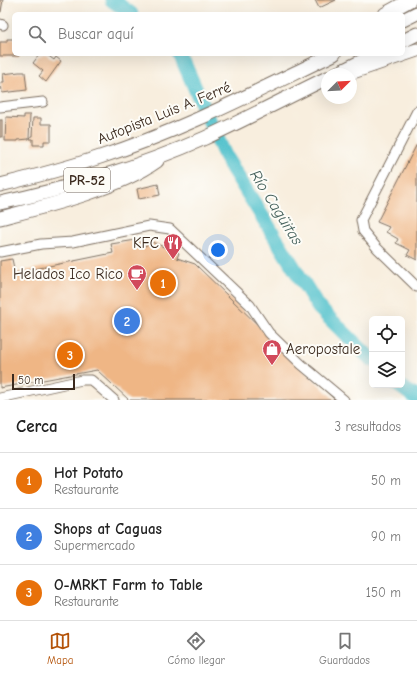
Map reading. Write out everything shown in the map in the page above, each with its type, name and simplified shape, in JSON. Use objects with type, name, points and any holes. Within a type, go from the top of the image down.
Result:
[{"type":"highway","points":[[389,12],[410,0]]},
{"type":"highway","points":[[405,19],[417,13]]},
{"type":"highway","points":[[405,40],[417,34]]},
{"type":"highway","points":[[405,54],[417,50]]},
{"type":"highway","points":[[291,75],[317,56]]},
{"type":"highway","name":"Autopista Luis A. Ferré","points":[[0,185],[100,157],[167,131],[248,96],[330,56]]},
{"type":"highway","points":[[348,68],[372,56]]},
{"type":"highway","points":[[357,71],[400,56]]},
{"type":"highway","name":"PR-52","points":[[0,203],[73,185],[174,150],[321,82]]},
{"type":"highway","points":[[0,218],[76,197],[142,171],[174,150]]},
{"type":"street","points":[[0,107],[43,102]]},
{"type":"street","points":[[417,111],[361,220],[363,231],[377,248],[417,288]]},
{"type":"street","points":[[0,252],[40,244],[73,242],[149,226],[170,229],[250,305],[269,333],[344,400]]},
{"type":"street","points":[[0,398],[82,380],[91,380],[114,400]]},
{"type":"building","points":[[0,0],[3,0],[1,12],[0,12]]},
{"type":"building","points":[[315,0],[336,0],[319,8]]},
{"type":"building","points":[[7,39],[12,39],[12,56],[0,56],[0,42],[7,42]]},
{"type":"building","points":[[38,56],[49,56],[54,60],[56,57],[61,61],[46,82],[39,76],[43,71],[33,63]]},
{"type":"building","points":[[25,72],[27,90],[2,93],[1,82],[4,82],[3,74]]},
{"type":"building","points":[[24,115],[30,115],[29,139],[5,141],[6,117],[24,118]]},
{"type":"building","points":[[33,118],[41,118],[41,124],[51,124],[51,141],[44,141],[44,145],[33,145],[33,139],[30,139],[32,136]]},
{"type":"building","points":[[0,120],[2,120],[2,137],[0,137]]},
{"type":"building","points":[[417,144],[417,260],[407,255],[410,250],[396,243],[398,239],[386,232],[389,227],[377,222]]},
{"type":"building","points":[[158,184],[160,195],[139,199],[137,189]]},
{"type":"building","points":[[136,240],[146,246],[149,241],[179,253],[177,258],[195,264],[335,400],[129,400],[97,370],[0,388],[0,261],[12,259],[15,273],[113,253],[111,244]]},
{"type":"waterway","name":"Río Cagüitas","points":[[112,0],[128,12]]},
{"type":"waterway","name":"Río Cagüitas","points":[[181,56],[226,158],[319,308],[369,357]]},
{"type":"waterway","name":"Río Cagüitas","points":[[402,388],[417,398]]},
{"type":"place","name":"KFC","points":[[173,260]]},
{"type":"place","name":"Hot Potato","points":[[163,283]]},
{"type":"place","name":"Helados Ico Rico","points":[[137,291]]},
{"type":"place","name":"Shops at Caguas","points":[[127,321]]},
{"type":"place","name":"O-MRKT Farm to Table","points":[[70,355]]},
{"type":"place","name":"Aeropostale","points":[[272,366]]}]
